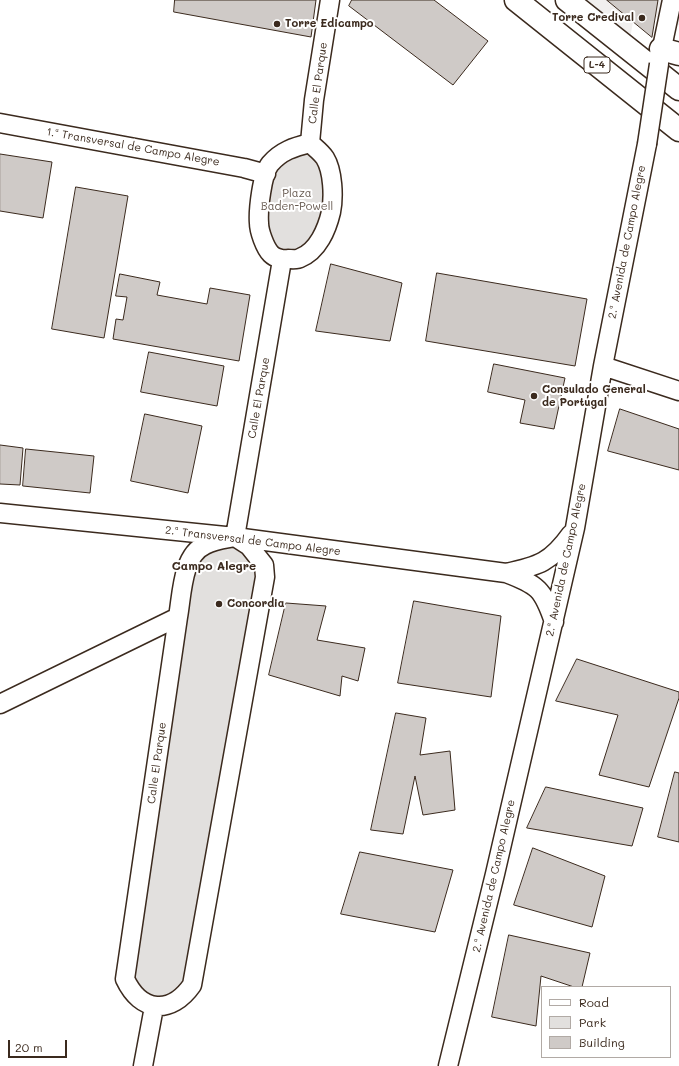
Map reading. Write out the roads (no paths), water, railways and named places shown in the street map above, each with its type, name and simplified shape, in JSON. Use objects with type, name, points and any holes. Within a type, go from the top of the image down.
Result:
[{"type":"main road","name":"L-4","points":[[516,0],[679,130]]},
{"type":"main road","points":[[567,0],[679,89]]},
{"type":"street","name":"Calle El Parque","points":[[310,143],[314,100],[330,0]]},
{"type":"street","name":"2.ª Avenida de Campo Alegre","points":[[448,1066],[495,874],[575,528],[603,366],[646,144],[666,56],[672,0]]},
{"type":"street","name":"1.ª Transversal de Campo Alegre","points":[[0,123],[244,168],[266,174]]},
{"type":"street","points":[[310,143],[325,158],[329,171],[332,188],[330,215],[327,227],[311,251],[300,258],[282,260],[271,254],[262,238],[259,224],[259,208],[266,174],[269,165],[280,154],[292,148],[310,143]]},
{"type":"street","name":"Calle El Parque","points":[[154,1007],[145,1003],[130,990],[126,979],[178,617],[187,565],[194,552],[204,545],[235,537],[282,260]]},
{"type":"street","points":[[603,366],[679,391]]},
{"type":"street","name":"2.ª Transversal de Campo Alegre","points":[[0,513],[235,537],[506,573],[533,585],[542,594],[548,604],[554,622]]},
{"type":"street","name":"2.ª Transversal de Campo Alegre","points":[[506,573],[533,567],[547,560],[562,546],[575,528]]},
{"type":"street","points":[[143,1066],[154,1007],[166,1006],[177,1000],[186,994],[192,985],[265,577],[264,565],[249,546],[235,537]]},
{"type":"street","points":[[0,704],[178,617]]},
{"type":"place","name":"Torre Credival","points":[[642,18]]},
{"type":"place","name":"Torre Edicampo","points":[[277,24]]},
{"type":"place","name":"Consulado General de Portugal","points":[[534,396]]},
{"type":"place","name":"Concordia","points":[[219,604]]},
{"type":"district","name":"Campo Alegre","points":[[214,566]]},
{"type":"park label","name":"Plaza Baden-Powell","points":[[297,200]]}]
